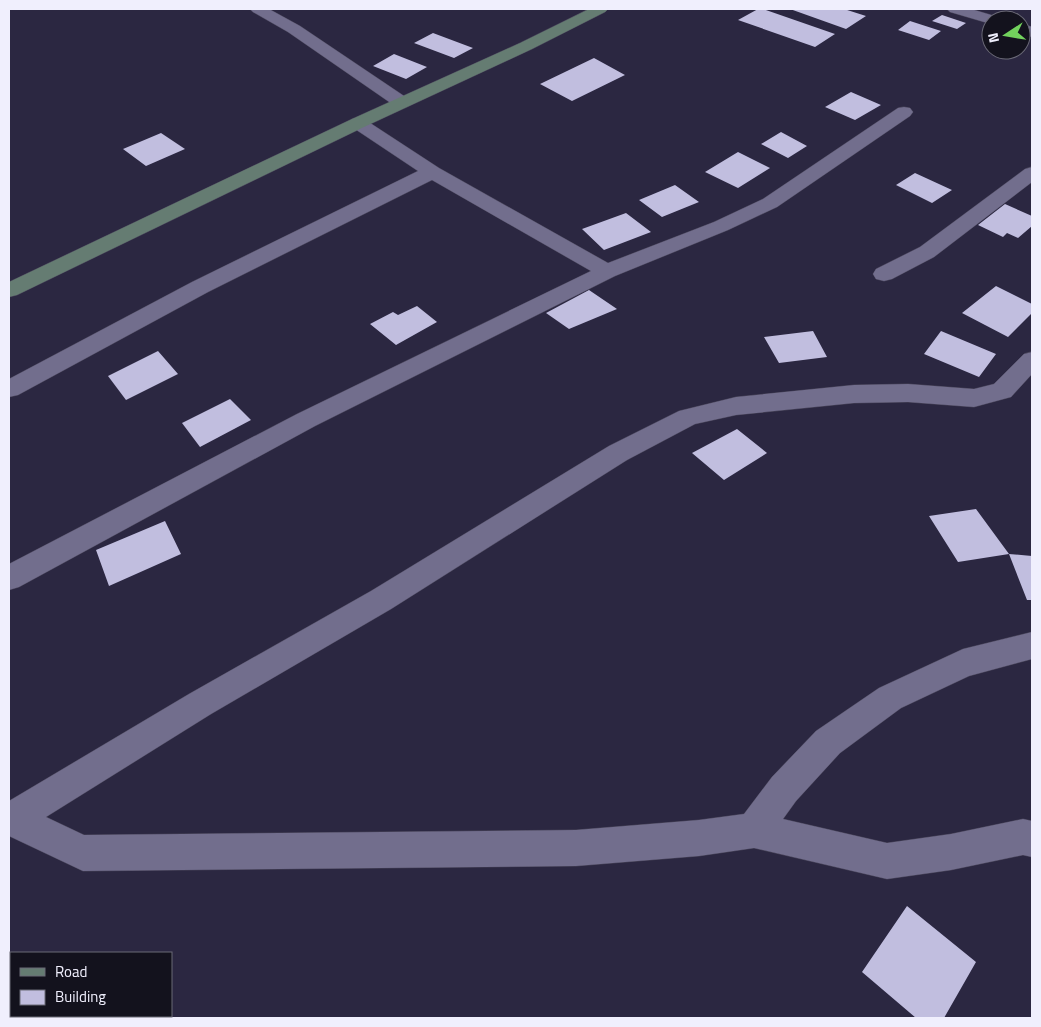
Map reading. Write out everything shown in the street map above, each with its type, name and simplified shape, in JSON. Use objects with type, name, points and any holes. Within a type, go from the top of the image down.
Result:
[{"type":"main road","points":[[9,290],[358,122],[526,46],[600,9]]},
{"type":"street","points":[[258,9],[294,30],[401,102]]},
{"type":"street","points":[[955,9],[981,17]]},
{"type":"street","points":[[9,578],[306,420],[607,271],[721,226],[770,203],[904,112]]},
{"type":"street","points":[[358,122],[432,172],[607,271]]},
{"type":"street","points":[[9,389],[200,287],[432,172]]},
{"type":"street","points":[[884,274],[927,252],[1032,173]]},
{"type":"street","points":[[10,818],[200,704],[389,595],[618,453],[688,417],[736,406],[854,394],[908,393],[974,398],[1002,391],[1032,360]]},
{"type":"street","points":[[754,830],[784,789],[828,742],[890,698],[963,663],[1032,646]]},
{"type":"street","points":[[10,818],[83,853],[576,848],[699,838],[754,830],[887,861],[951,852],[1023,837],[1032,839]]},
{"type":"building","points":[[758,9],[763,9],[835,34],[815,47],[738,20]]},
{"type":"building","points":[[790,9],[844,9],[866,16],[846,29]]},
{"type":"building","points":[[942,15],[966,23],[957,29],[932,21]]},
{"type":"building","points":[[910,21],[941,31],[929,40],[898,30]]},
{"type":"building","points":[[433,33],[473,48],[454,58],[414,43]]},
{"type":"building","points":[[394,54],[427,67],[406,79],[373,66]]},
{"type":"building","points":[[594,58],[625,75],[572,101],[540,84]]},
{"type":"building","points":[[851,92],[881,105],[855,120],[825,107]]},
{"type":"building","points":[[781,132],[807,146],[788,158],[761,144]]},
{"type":"building","points":[[161,133],[185,149],[146,166],[123,149]]},
{"type":"building","points":[[738,152],[770,168],[738,188],[705,172]]},
{"type":"building","points":[[915,173],[952,190],[932,203],[896,185]]},
{"type":"building","points":[[675,185],[699,202],[662,217],[639,200]]},
{"type":"building","points":[[1005,204],[1032,216],[1032,226],[1018,238],[1007,233],[1003,237],[978,225]]},
{"type":"building","points":[[626,213],[651,232],[604,250],[582,229]]},
{"type":"building","points":[[996,286],[1032,304],[1032,313],[1008,337],[962,313]]},
{"type":"building","points":[[589,290],[617,309],[569,329],[546,313]]},
{"type":"building","points":[[417,306],[437,322],[396,345],[370,324],[393,312],[398,315]]},
{"type":"building","points":[[813,331],[827,357],[779,363],[764,337]]},
{"type":"building","points":[[941,331],[996,354],[979,377],[924,354]]},
{"type":"building","points":[[158,351],[178,374],[126,400],[108,376]]},
{"type":"building","points":[[230,399],[251,420],[200,447],[182,423]]},
{"type":"building","points":[[737,429],[767,453],[724,480],[692,453]]},
{"type":"building","points":[[976,509],[1009,554],[958,562],[929,516]]},
{"type":"building","points":[[165,521],[181,554],[109,586],[96,550]]},
{"type":"building","points":[[1009,554],[1032,556],[1032,600],[1027,600]]},
{"type":"building","points":[[907,906],[976,962],[944,1018],[916,1018],[862,972]]}]
